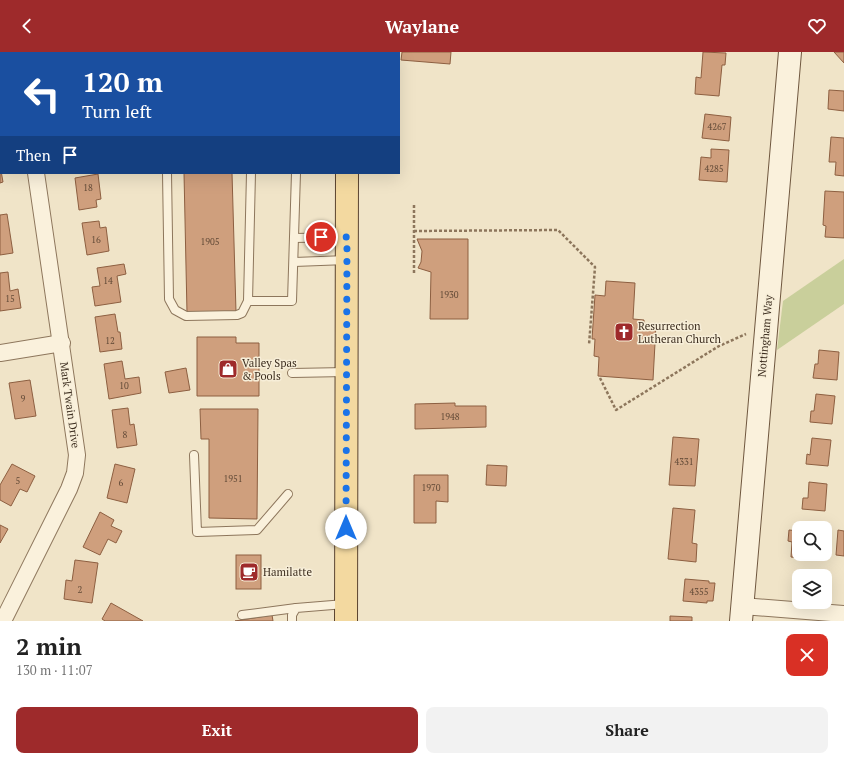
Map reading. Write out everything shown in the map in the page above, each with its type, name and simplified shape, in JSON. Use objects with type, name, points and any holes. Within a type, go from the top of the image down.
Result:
[{"type":"main road","points":[[346,612],[347,174]]},
{"type":"street","name":"Nottingham Way","points":[[742,613],[790,52]]},
{"type":"street","name":"Mark Twain Drive","points":[[1,621],[69,489],[75,473],[77,455],[62,343],[36,174]]},
{"type":"street","points":[[0,353],[62,343]]},
{"type":"street","points":[[742,613],[844,614]]},
{"type":"lane","points":[[167,174],[169,299],[175,310],[186,316],[237,315],[242,313],[248,300],[251,174]]},
{"type":"lane","points":[[248,300],[292,301],[296,174]]},
{"type":"lane","points":[[294,238],[347,237]]},
{"type":"lane","points":[[294,262],[347,260]]},
{"type":"lane","points":[[292,374],[347,372]]},
{"type":"lane","points":[[194,455],[197,532],[257,530],[288,494]]},
{"type":"lane","points":[[292,621],[292,615],[296,608]]},
{"type":"lane","points":[[242,615],[296,608],[346,612]]},
{"type":"path","points":[[414,203],[414,273]]},
{"type":"path","points":[[414,231],[558,230],[595,267],[589,344]]},
{"type":"path","points":[[600,378],[616,410],[719,346],[746,334]]},
{"type":"green space","points":[[844,259],[844,304],[777,350],[783,301]]},
{"type":"building","points":[[402,52],[451,52],[450,64],[401,60]]},
{"type":"building","points":[[703,52],[726,53],[725,65],[722,65],[719,96],[695,94],[696,77],[701,78]]},
{"type":"building","points":[[834,52],[844,52],[844,63]]},
{"type":"building","points":[[829,90],[844,91],[844,111],[828,109]]},
{"type":"building","points":[[705,114],[731,117],[729,141],[702,138]]},
{"type":"building","points":[[831,137],[844,138],[844,176],[835,175],[836,162],[829,162]]},
{"type":"building","points":[[711,149],[729,150],[727,182],[699,180],[701,157],[711,158]]},
{"type":"building","points":[[0,174],[2,174],[3,182],[0,183]]},
{"type":"building","points":[[98,174],[101,199],[96,200],[97,207],[79,210],[75,178]]},
{"type":"building","points":[[184,174],[232,174],[236,312],[187,313]]},
{"type":"building","points":[[825,191],[844,192],[844,238],[825,237],[826,226],[823,225]]},
{"type":"building","points":[[7,214],[13,253],[0,255],[0,215]]},
{"type":"building","points":[[99,221],[100,228],[106,227],[109,251],[87,255],[82,223]]},
{"type":"building","points":[[417,239],[468,239],[468,319],[430,319],[431,272],[418,268],[421,262],[422,251]]},
{"type":"building","points":[[124,264],[126,274],[117,276],[121,302],[95,306],[92,287],[100,286],[97,268]]},
{"type":"building","points":[[8,272],[10,291],[18,289],[21,308],[0,311],[0,273]]},
{"type":"building","name":"Resurrection Lutheran Church","points":[[606,281],[635,283],[633,319],[644,320],[644,324],[656,325],[653,380],[598,376],[599,357],[594,356],[595,339],[592,339],[595,295],[605,296]]},
{"type":"building","points":[[115,314],[118,332],[120,332],[122,349],[100,352],[95,317]]},
{"type":"building","name":"Valley Spas & Pools","points":[[197,337],[236,337],[236,343],[259,343],[259,396],[197,396]]},
{"type":"building","points":[[819,350],[839,352],[837,380],[813,378],[815,364],[818,364]]},
{"type":"building","points":[[122,361],[125,379],[139,377],[141,393],[109,399],[104,364]]},
{"type":"building","points":[[186,368],[190,390],[169,393],[165,372]]},
{"type":"building","points":[[30,380],[36,416],[15,419],[9,383]]},
{"type":"building","points":[[816,394],[835,396],[832,424],[810,422],[811,411],[814,411]]},
{"type":"building","points":[[455,403],[455,406],[486,406],[486,427],[415,429],[415,404]]},
{"type":"building","points":[[128,408],[130,425],[134,424],[137,445],[117,448],[112,410]]},
{"type":"building","points":[[200,409],[258,409],[257,519],[209,518],[209,439],[201,439]]},
{"type":"building","points":[[673,437],[699,439],[695,486],[669,485]]},
{"type":"building","points":[[812,438],[831,440],[828,466],[806,464],[807,454],[810,455]]},
{"type":"building","points":[[12,464],[35,476],[27,492],[20,489],[11,506],[0,500],[0,485]]},
{"type":"building","points":[[115,464],[135,469],[127,503],[107,498]]},
{"type":"building","points":[[487,465],[507,466],[506,486],[486,485]]},
{"type":"building","points":[[414,475],[448,475],[448,502],[436,501],[436,523],[414,523]]},
{"type":"building","points":[[809,482],[827,484],[825,511],[802,509],[803,498],[808,498]]},
{"type":"building","points":[[673,508],[695,510],[692,543],[697,544],[696,562],[668,559]]},
{"type":"building","points":[[100,512],[114,520],[111,526],[122,531],[116,543],[108,539],[100,555],[83,547]]},
{"type":"building","points":[[0,525],[8,529],[0,543]]},
{"type":"building","points":[[789,530],[792,530],[792,542],[788,541]]},
{"type":"building","points":[[838,530],[844,531],[844,556],[836,555]]},
{"type":"building","name":"Hamilatte","points":[[236,555],[261,555],[261,589],[236,589]]},
{"type":"building","points":[[75,560],[98,563],[92,603],[64,599],[66,580],[72,581]]},
{"type":"building","points":[[685,579],[715,583],[713,601],[707,601],[707,603],[683,601]]},
{"type":"building","points":[[111,603],[143,621],[105,621],[102,619]]},
{"type":"building","points":[[272,615],[273,621],[235,621]]},
{"type":"building","points":[[670,616],[692,617],[692,621],[670,621]]},
{"type":"place","name":"Resurrection Lutheran Church","points":[[624,332]]},
{"type":"place","name":"Valley Spas & Pools","points":[[228,369]]},
{"type":"place","name":"Hamilatte","points":[[249,572]]},
{"type":"route","points":[[321,237],[347,237],[346,528]]}]
